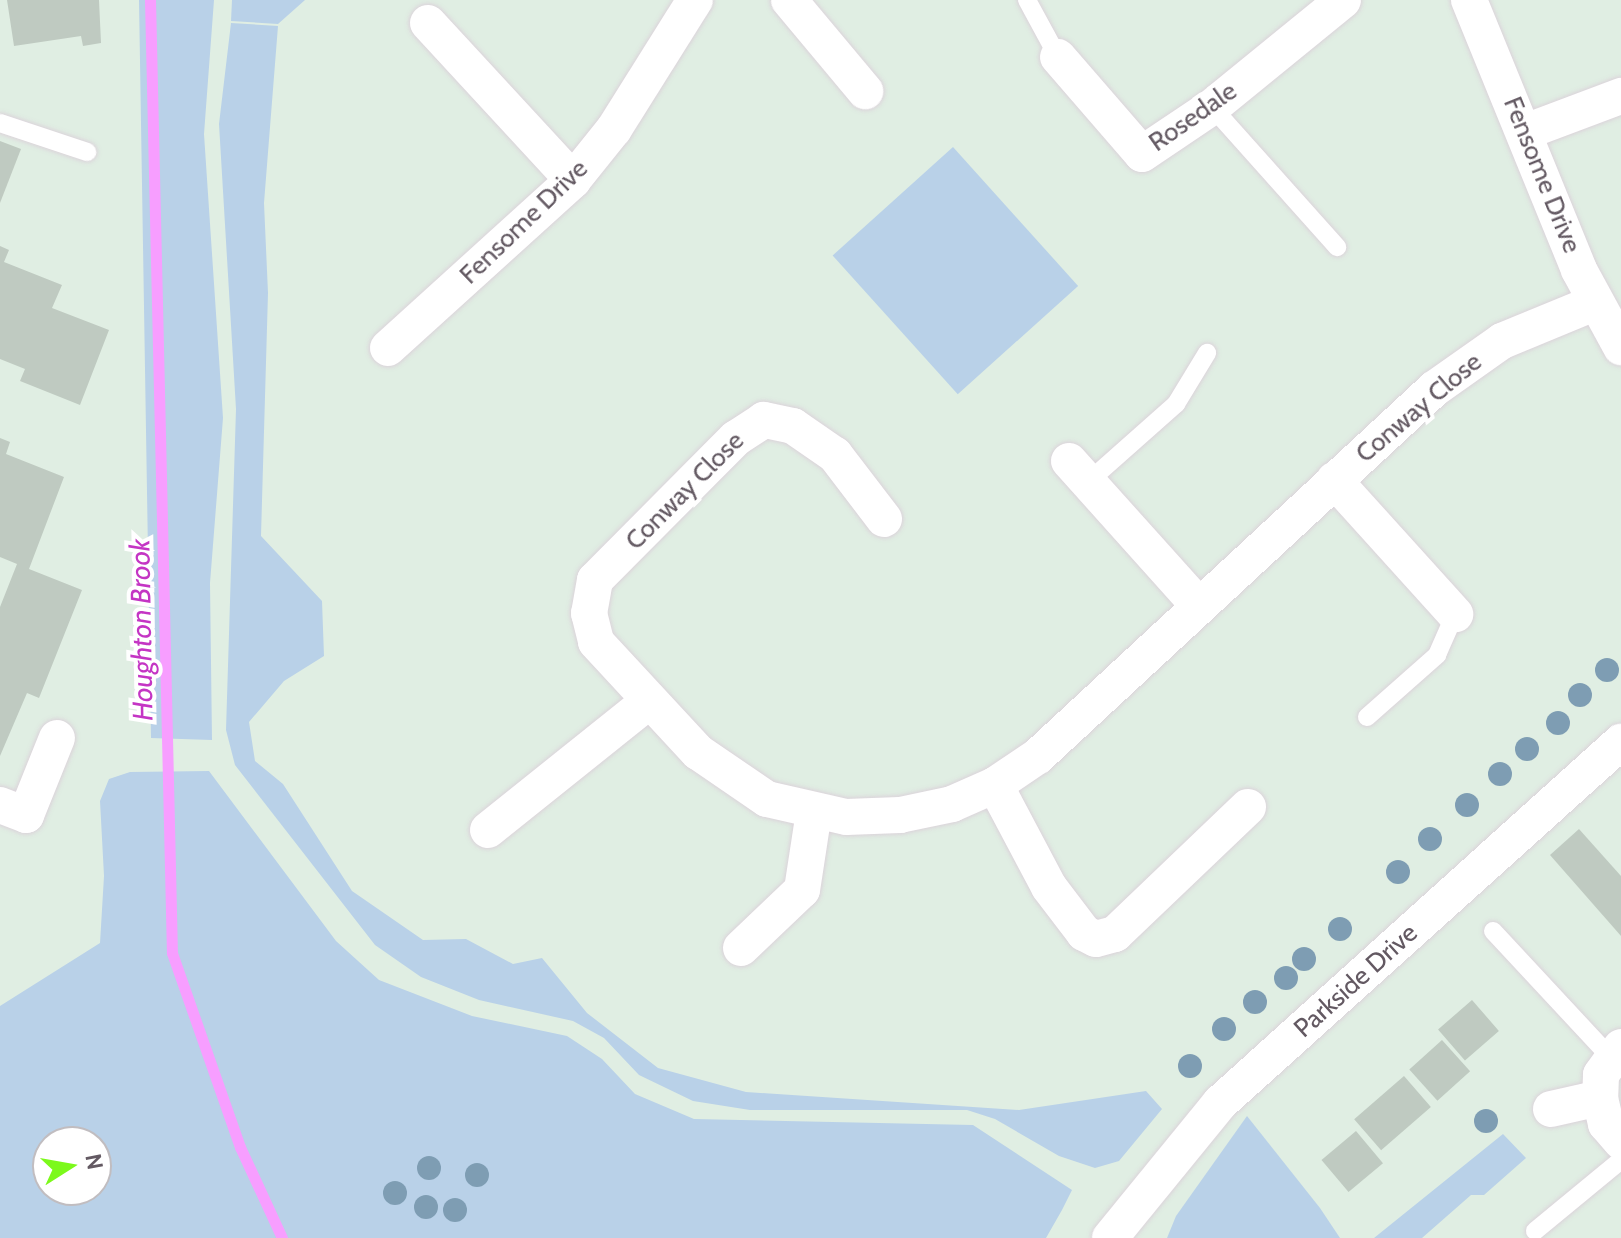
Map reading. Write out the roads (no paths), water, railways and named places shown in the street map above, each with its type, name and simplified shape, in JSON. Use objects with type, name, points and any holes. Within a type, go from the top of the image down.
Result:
[{"type":"street","name":"Fensome Drive","points":[[388,348],[573,180],[614,129],[695,0]]},
{"type":"street","points":[[789,0],[865,91]]},
{"type":"street","name":"Rosedale","points":[[1058,57],[1142,154],[1212,107],[1343,0]]},
{"type":"street","name":"Fensome Drive","points":[[1469,0],[1594,303],[1621,347]]},
{"type":"street","points":[[428,23],[573,180]]},
{"type":"street","points":[[1525,132],[1621,96]]},
{"type":"street","name":"Conway Close","points":[[884,519],[835,455],[811,437],[778,421],[750,427],[595,580],[589,597],[596,642],[698,752],[755,791],[814,812],[900,815],[952,804],[995,785],[1049,747],[1434,389],[1502,341],[1594,303]]},
{"type":"street","points":[[1078,471],[1199,606]]},
{"type":"street","name":"Conway Close","points":[[1334,480],[1455,614]]},
{"type":"street","points":[[488,830],[649,701]]},
{"type":"street","points":[[0,805],[26,815],[57,738]]},
{"type":"street","name":"Parkside Drive","points":[[1110,1238],[1220,1103],[1621,742]]},
{"type":"street","points":[[995,785],[1049,887],[1084,933],[1096,939],[1115,934],[1248,807]]},
{"type":"street","points":[[741,948],[802,890],[814,812]]},
{"type":"street","points":[[1616,1052],[1601,1075],[1600,1098],[1606,1124],[1621,1141]]},
{"type":"street","points":[[1551,1109],[1600,1098]]},
{"type":"lane","points":[[1027,0],[1058,57]]},
{"type":"lane","points":[[1212,107],[1337,247]]},
{"type":"lane","points":[[0,123],[87,152]]},
{"type":"lane","points":[[1078,471],[1176,404],[1207,353]]},
{"type":"lane","points":[[1367,717],[1437,655],[1455,614]]},
{"type":"lane","points":[[1493,931],[1616,1052]]},
{"type":"lane","points":[[1535,1231],[1621,1160]]},
{"type":"waterway","name":"Houghton Brook","points":[[150,0],[172,953],[240,1147],[282,1238]]}]
